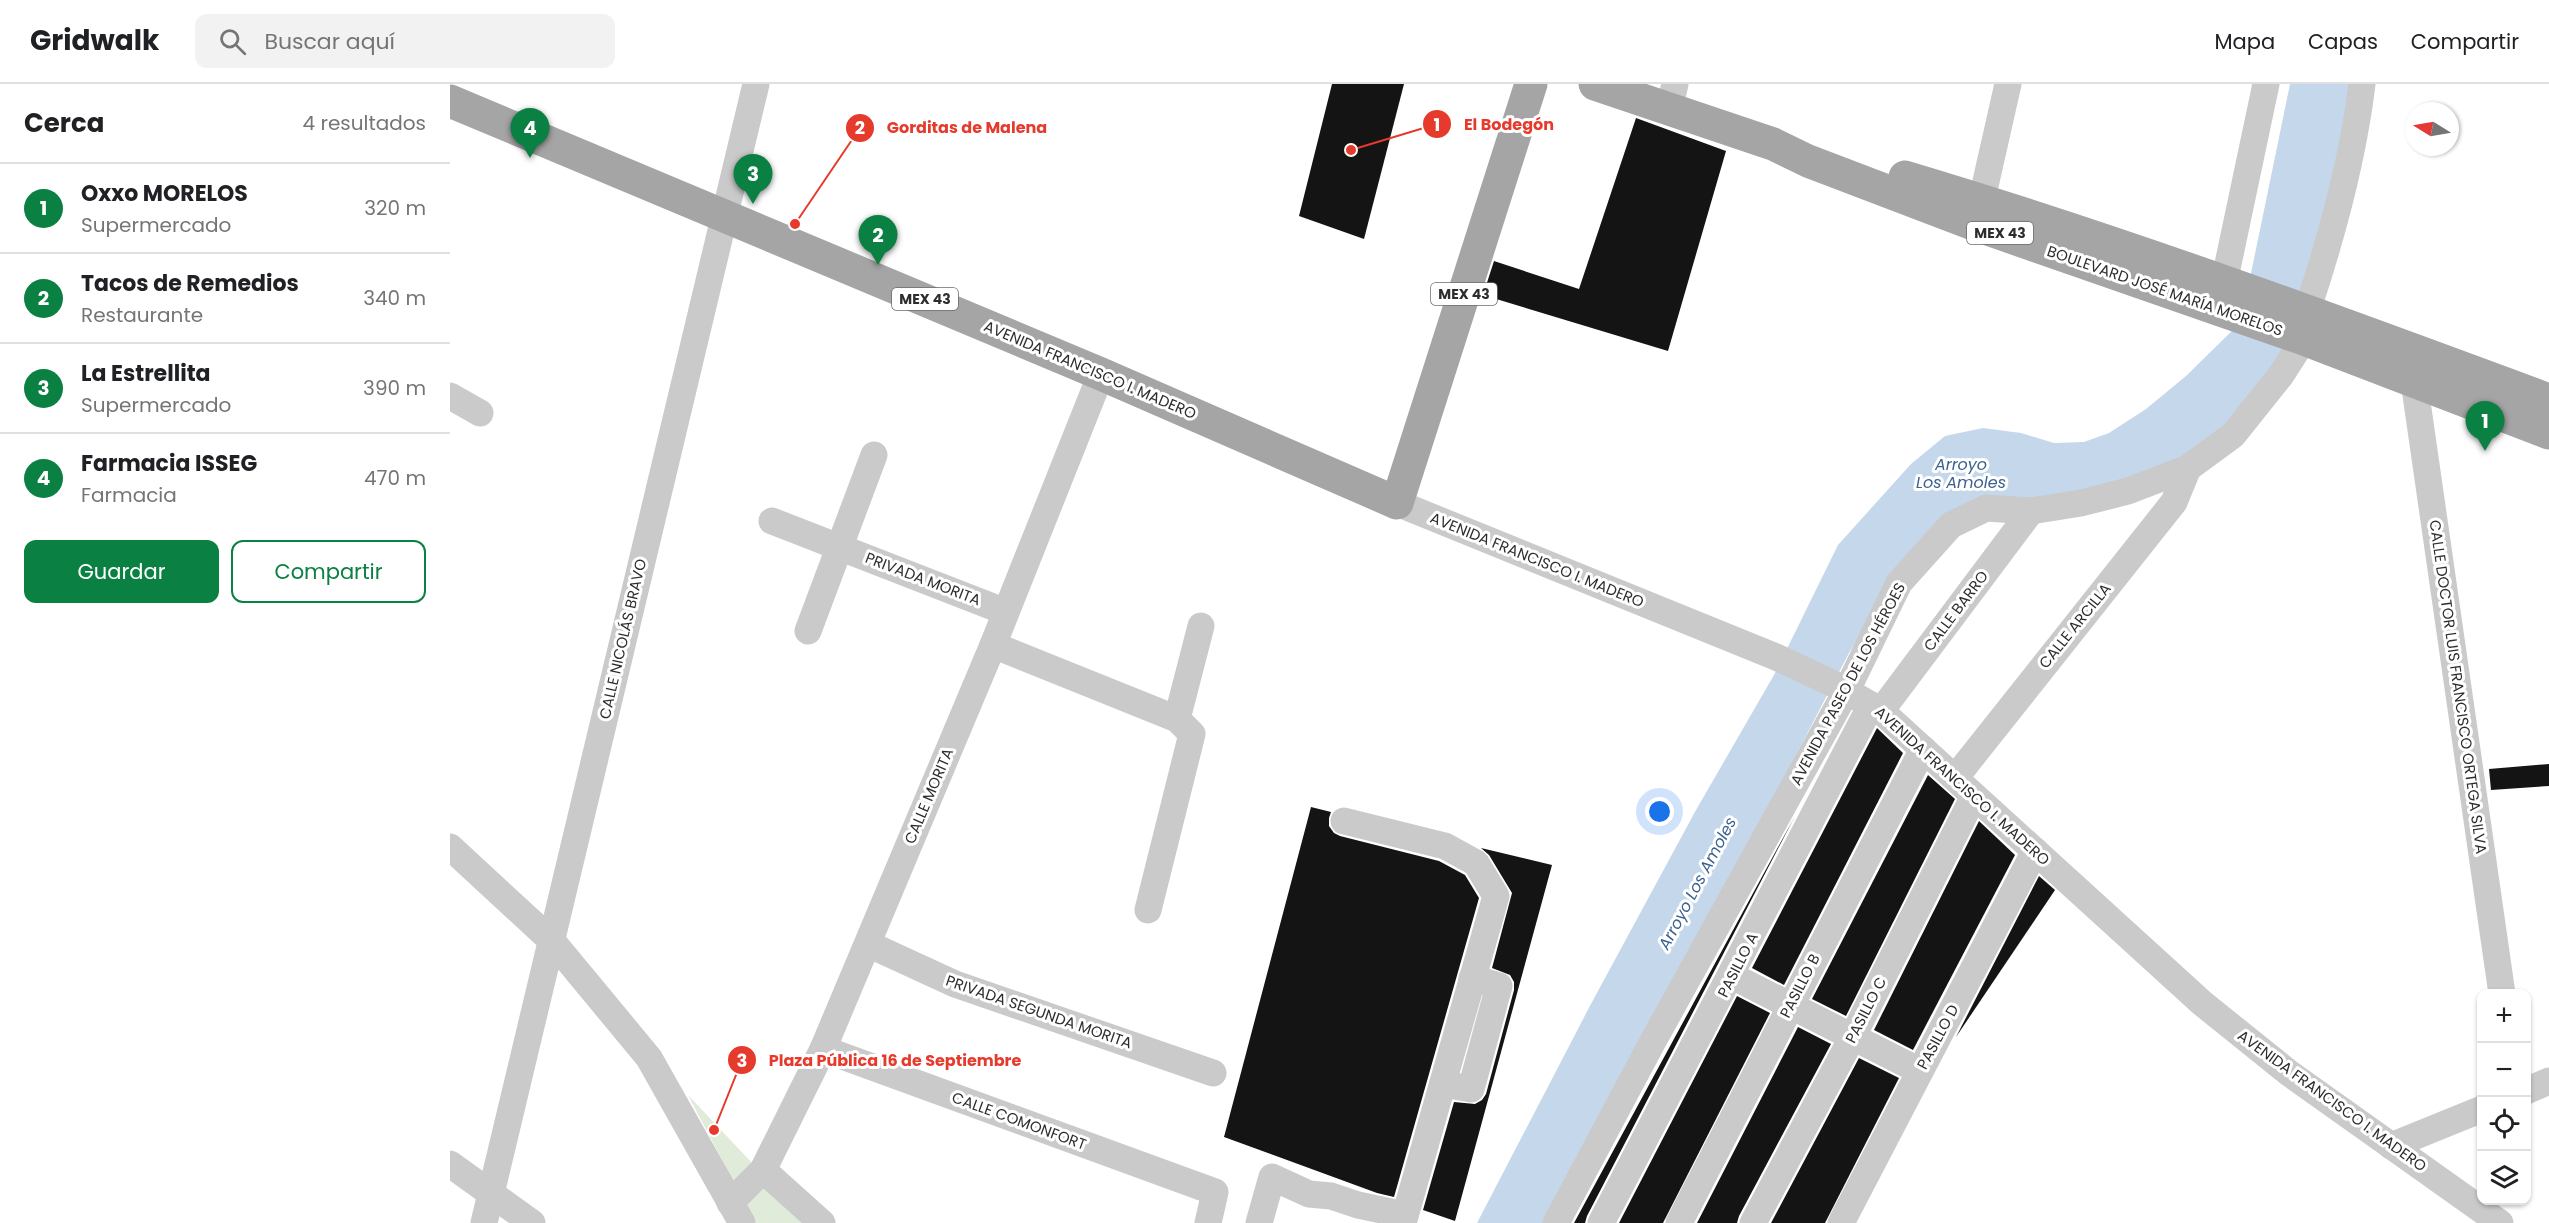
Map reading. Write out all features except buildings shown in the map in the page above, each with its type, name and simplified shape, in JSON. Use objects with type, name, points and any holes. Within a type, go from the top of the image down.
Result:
[{"type":"main road","name":"MEX 43","points":[[1397,503],[1531,84]]},
{"type":"main road","name":"MEX 43","points":[[1595,84],[1672,97]]},
{"type":"main road","name":"BOULEVARD JOSÉ MARÍA MORELOS","points":[[1672,97],[1773,144],[1809,148],[1979,212],[2231,295],[2417,367],[2549,433]]},
{"type":"main road","name":"AVENIDA FRANCISCO I. MADERO","points":[[450,101],[1101,374],[1397,503]]},
{"type":"main road","name":"BOULEVARD JOSÉ MARÍA MORELOS","points":[[2417,367],[2549,400]]},
{"type":"street","name":"CALLE NICOLÁS BRAVO","points":[[484,1223],[553,942],[756,84]]},
{"type":"street","points":[[1979,212],[2008,84]]},
{"type":"street","points":[[2231,295],[2266,84]]},
{"type":"street","name":"AVENIDA PASEO DE LOS HÉROES","points":[[1556,1223],[1899,583],[1951,525],[1986,508],[2031,511],[2081,503],[2128,491],[2188,468],[2233,435],[2281,375],[2331,239],[2359,113],[2362,84]]},
{"type":"street","name":"CALLE DOCTOR LUIS FRANCISCO ORTEGA SILVA","points":[[2417,367],[2501,989]]},
{"type":"street","name":"CALLE MORITA","points":[[736,1213],[763,1170],[824,1049],[993,645],[1101,374]]},
{"type":"street","points":[[450,396],[480,413]]},
{"type":"street","points":[[808,631],[874,455]]},
{"type":"street","name":"CALLE ARCILLA","points":[[1964,787],[2174,502],[2188,468]]},
{"type":"street","name":"AVENIDA FRANCISCO I. MADERO","points":[[1397,503],[1776,657],[1843,688],[1876,708],[2202,1003],[2289,1073],[2500,1223]]},
{"type":"street","name":"CALLE BARRO","points":[[1876,708],[2031,511]]},
{"type":"street","name":"PRIVADA MORITA","points":[[772,521],[1006,612]]},
{"type":"street","points":[[1177,718],[1201,626]]},
{"type":"street","points":[[993,645],[1177,718],[1192,734],[1148,910]]},
{"type":"street","name":"PASILLO A","points":[[1605,1222],[1732,976],[1876,708]]},
{"type":"street","name":"PASILLO B","points":[[1679,1223],[1923,749]]},
{"type":"street","name":"PASILLO C","points":[[1753,1223],[1853,1036],[1964,787]]},
{"type":"street","points":[[1259,1223],[1272,1177],[1309,1194],[1331,1196],[1404,1219],[1443,1084],[1470,1089],[1499,986],[1472,978],[1496,896],[1476,863],[1445,846],[1344,821]]},
{"type":"street","points":[[450,847],[553,942],[649,1058],[736,1213]]},
{"type":"street","points":[[1859,1223],[2040,856]]},
{"type":"street","name":"PASILLO D","points":[[1840,1223],[1920,1071],[2040,856]]},
{"type":"street","name":"PRIVADA SEGUNDA MORITA","points":[[868,944],[956,984],[1213,1073]]},
{"type":"street","points":[[1732,976],[1920,1071]]},
{"type":"street","name":"CALLE COMONFORT","points":[[824,1049],[1215,1192],[1208,1223]]},
{"type":"street","points":[[2531,1088],[2549,1081]]},
{"type":"street","points":[[2391,1146],[2477,1111]]},
{"type":"street","points":[[450,1164],[532,1223]]},
{"type":"street","points":[[763,1170],[822,1223]]},
{"type":"green space","points":[[688,1095],[754,1165],[803,1223],[755,1223]]},
{"type":"water","name":"Arroyo Los Amoles","points":[[2290,84],[2356,84],[2341,185],[2271,385],[2233,431],[2128,487],[1986,504],[1893,580],[1849,653],[1553,1223],[1477,1223],[1592,1002],[1696,810],[1774,675],[1838,545],[1911,464],[1945,436],[1983,428],[2021,433],[2054,443],[2084,442],[2109,433],[2146,409],[2186,376],[2237,326],[2248,288]]},
{"type":"place","name":"El Bodegón","points":[[1351,150]]},
{"type":"place","name":"Farmacia ISSEG","points":[[530,158]]},
{"type":"place","name":"La Estrellita","points":[[753,204]]},
{"type":"place","name":"Gorditas de Malena","points":[[795,224]]},
{"type":"place","name":"Tacos de Remedios","points":[[878,265]]},
{"type":"place","name":"Oxxo MORELOS","points":[[2485,451]]},
{"type":"place","name":"Plaza Pública 16 de Septiembre","points":[[714,1130]]}]
